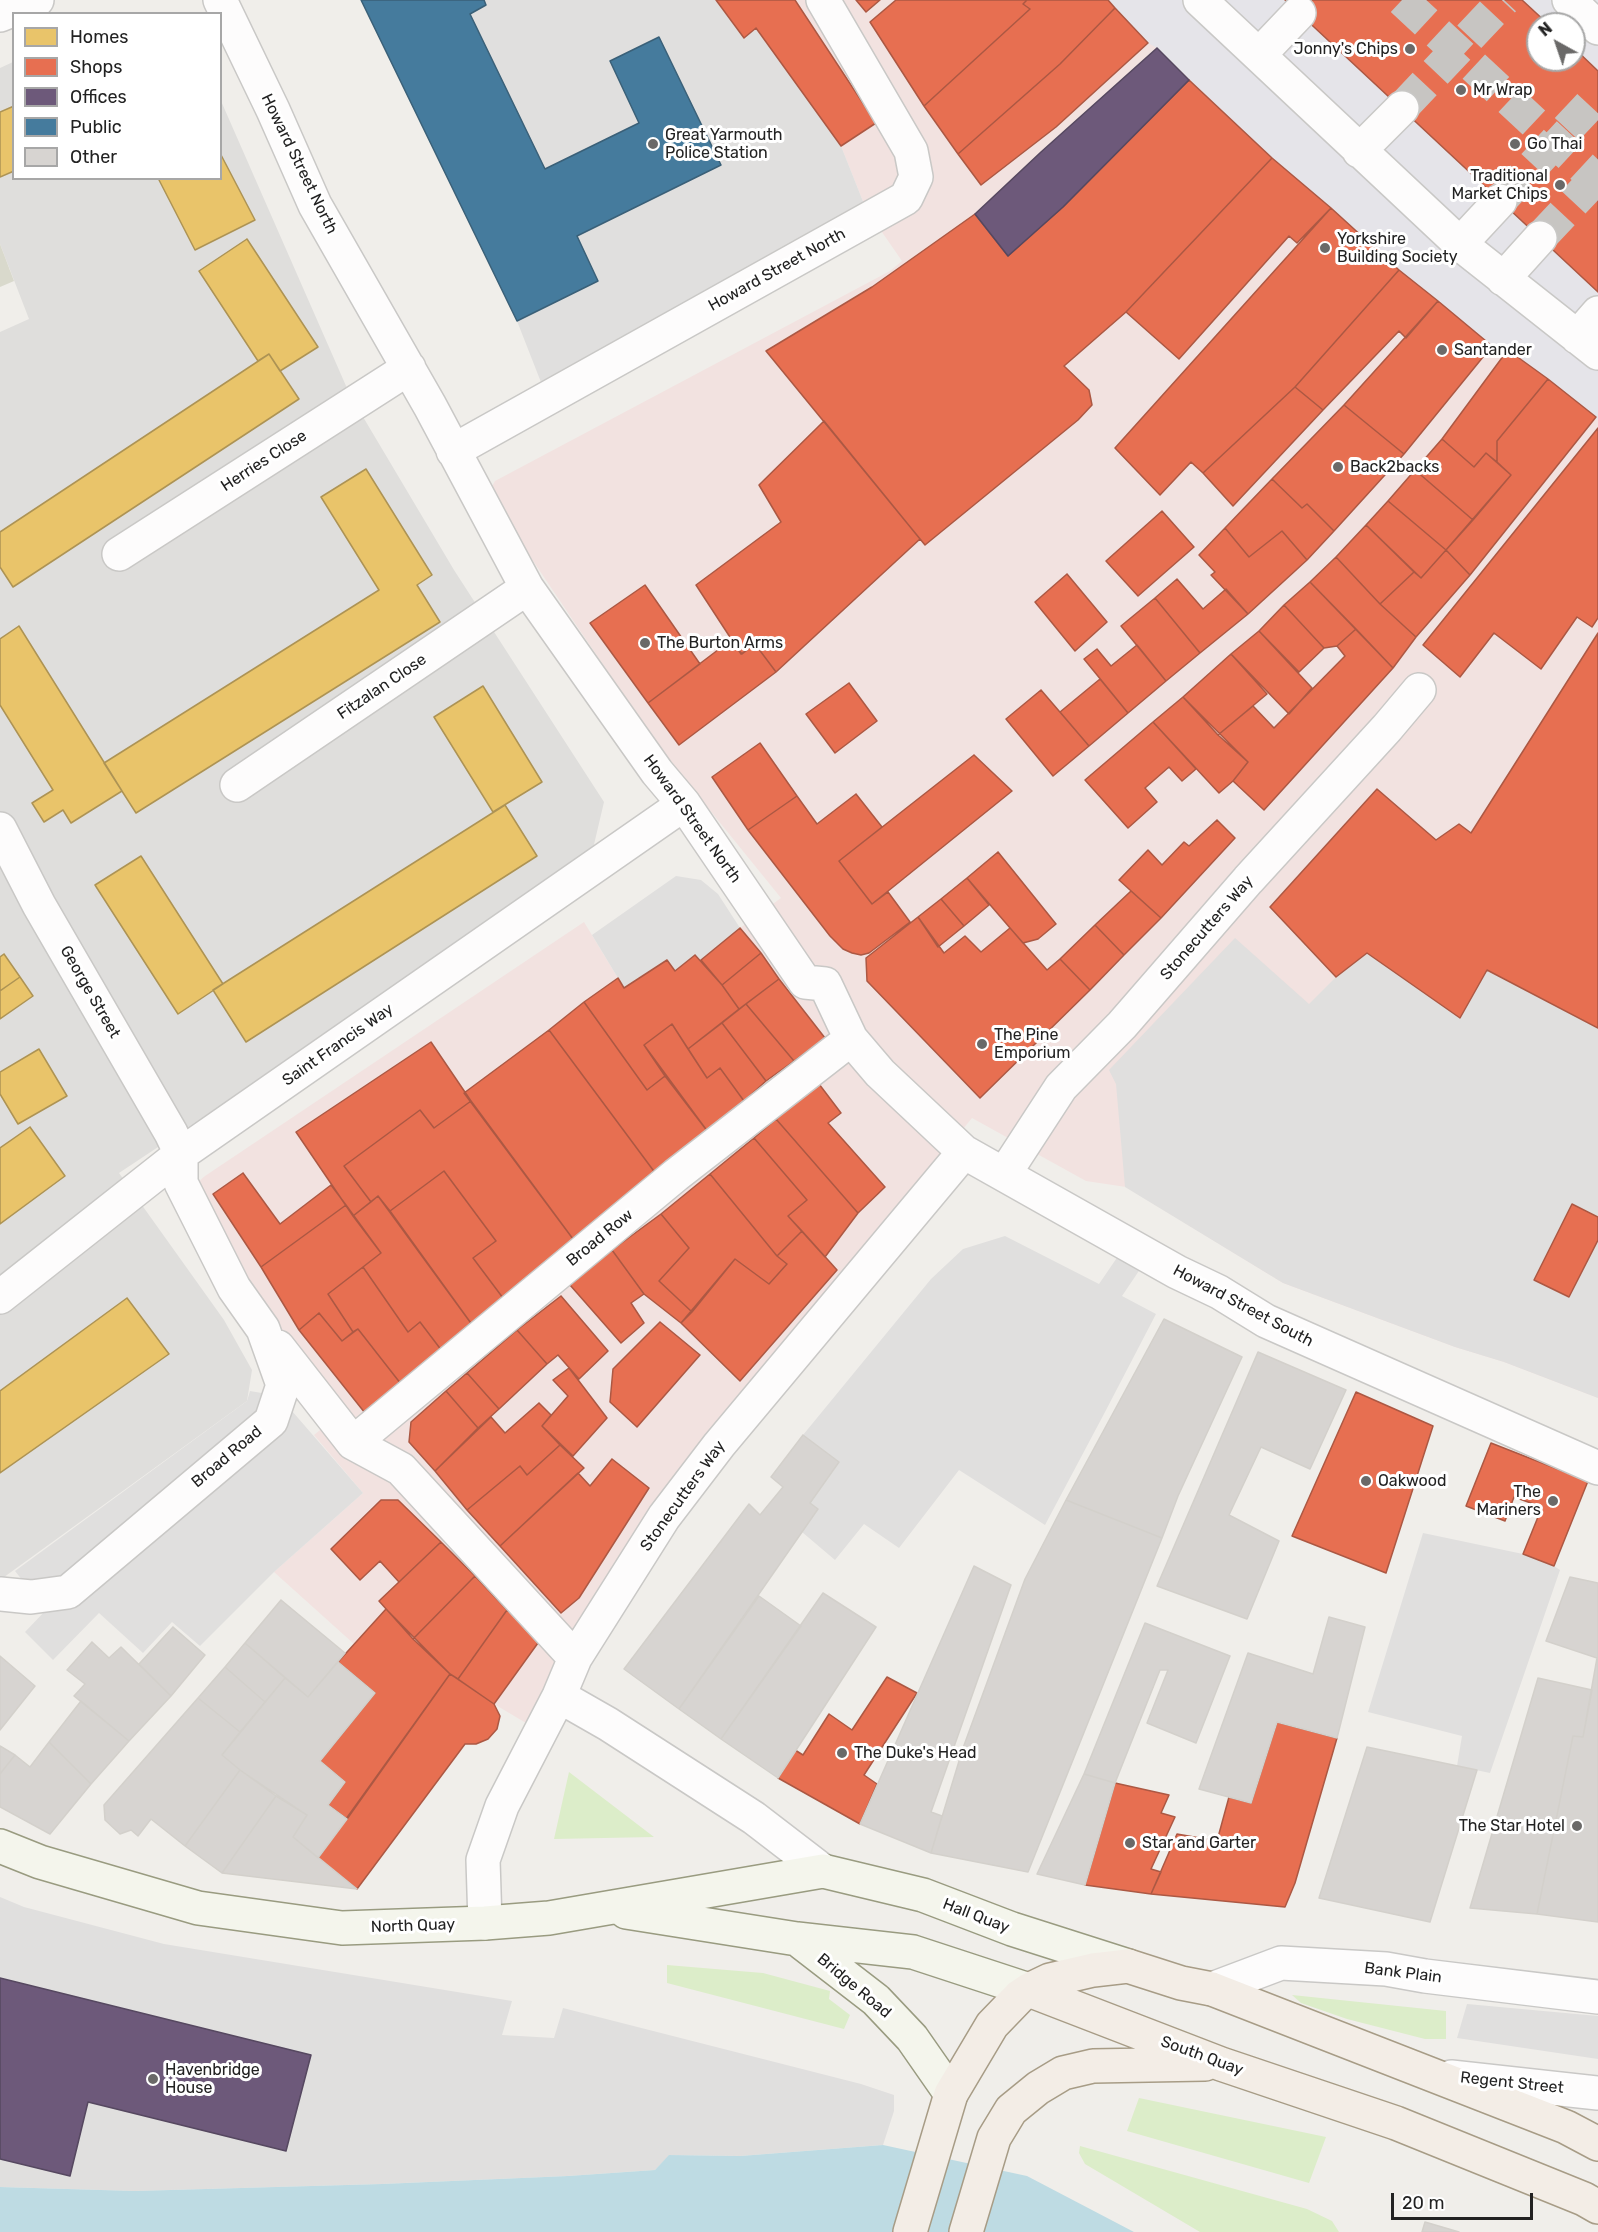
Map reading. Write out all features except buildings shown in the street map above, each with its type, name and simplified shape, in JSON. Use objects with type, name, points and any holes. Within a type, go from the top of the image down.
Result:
[{"type":"main road","name":"North Quay","points":[[0,1846],[40,1862],[198,1908],[342,1928],[485,1923]]},
{"type":"main road","name":"Hall Quay","points":[[485,1923],[549,1918],[822,1871],[923,1895],[1012,1929],[1128,1966]]},
{"type":"main road","name":"Hall Quay","points":[[598,1908],[797,1939]]},
{"type":"main road","name":"South Quay","points":[[797,1939],[913,1952],[1029,1990],[1221,2064],[1396,2123],[1593,2198]]},
{"type":"main road","name":"Bridge Road","points":[[797,1939],[876,2000],[912,2038],[946,2108]]},
{"type":"main road","points":[[910,2232],[946,2108],[992,2025],[1020,1996],[1029,1990],[1050,1980],[1093,1970],[1128,1966],[1180,1983],[1212,1989],[1425,2074],[1566,2127],[1598,2144]]},
{"type":"main road","points":[[966,2232],[994,2138],[1011,2110],[1038,2088],[1063,2073],[1094,2066],[1221,2064]]},
{"type":"street","points":[[0,15],[37,0]]},
{"type":"street","name":"Howard Street North","points":[[220,0],[273,110],[315,205],[409,368],[527,588],[657,772],[684,804],[805,982],[825,984],[851,1039],[880,1073],[964,1152]]},
{"type":"street","name":"Howard Street North","points":[[453,451],[906,198],[916,177],[911,152],[824,0]]},
{"type":"street","points":[[1200,0],[1460,244],[1503,279],[1591,334]]},
{"type":"street","points":[[1569,0],[1598,28]]},
{"type":"street","points":[[1258,55],[1299,13]]},
{"type":"street","points":[[1359,151],[1401,108]]},
{"type":"street","points":[[1460,244],[1500,201]]},
{"type":"street","points":[[1503,279],[1540,238]]},
{"type":"street","name":"Herries Close","points":[[119,554],[409,368]]},
{"type":"street","name":"Fitzalan Close","points":[[237,785],[527,588]]},
{"type":"street","name":"Stonecutters Way","points":[[1005,1173],[1061,1087],[1122,1025],[1248,880],[1419,690]]},
{"type":"street","name":"Saint Francis Way","points":[[0,1297],[181,1154],[684,804]]},
{"type":"street","name":"George Street","points":[[0,829],[39,905],[181,1154]]},
{"type":"street","name":"Broad Row","points":[[353,1443],[633,1211],[851,1039]]},
{"type":"street","name":"Stonecutters Way","points":[[485,1923],[483,1860],[502,1806],[559,1696],[575,1658],[664,1516],[719,1445],[964,1152]]},
{"type":"street","name":"Howard Street South","points":[[964,1152],[1178,1272],[1219,1292],[1266,1322],[1598,1468]]},
{"type":"street","name":"Broad Road","points":[[0,1594],[31,1597],[68,1592],[271,1421],[283,1385],[263,1329],[234,1288],[181,1183],[181,1154]]},
{"type":"street","points":[[263,1329],[353,1443],[401,1469],[575,1658]]},
{"type":"street","name":"Hall Quay","points":[[559,1696],[608,1724],[753,1818],[822,1871]]},
{"type":"street","name":"Bank Plain","points":[[1212,1989],[1281,1963],[1386,1968],[1425,1976],[1598,1997]]},
{"type":"street","name":"Regent Street","points":[[1425,2074],[1598,2093]]},
{"type":"shaded area","points":[[484,0],[716,0],[743,38],[756,28],[841,146],[866,209],[546,395],[517,321],[598,281],[577,236],[721,165],[659,37],[610,61],[639,123],[545,169],[470,14],[486,5]]},
{"type":"shaded area","points":[[716,0],[1598,0],[1598,1398],[1283,1283],[1126,1187],[1086,1181],[972,1118],[583,1617],[526,1723],[450,1674],[386,1610],[354,1644],[274,1572],[363,1493],[314,1435],[346,1409],[309,1367],[192,1205],[191,1188],[205,1176],[584,922],[624,988],[667,960],[695,955],[740,928],[781,898],[657,745],[488,494],[495,481],[890,271],[902,261],[866,209],[841,146],[756,28],[744,38]]},
{"type":"shaded area","points":[[1108,0],[1285,0],[1540,238],[1598,182],[1598,420],[1512,353],[1504,355],[1498,351],[1399,270],[1272,158],[1157,48],[1148,43]]},
{"type":"shaded area","points":[[1522,0],[1598,0],[1598,71],[1586,60],[1586,12],[1535,12]]},
{"type":"shaded area","points":[[12,62],[12,180],[222,180],[222,103],[350,395],[454,570],[604,802],[592,853],[119,1173],[224,1320],[252,1370],[247,1401],[0,1580],[0,332],[29,319],[0,244],[0,68]]},
{"type":"shaded area","points":[[0,244],[14,281],[0,287]]},
{"type":"shaded area","points":[[676,876],[701,880],[718,894],[740,928],[701,960],[695,955],[675,971],[666,960],[624,988],[592,935]]},
{"type":"shaded area","points":[[1235,938],[1309,1004],[1336,977],[1367,953],[1460,1018],[1487,970],[1598,1028],[1598,1398],[1283,1283],[1125,1187],[1116,1084],[1109,1070]]},
{"type":"shaded area","points":[[1005,1236],[1099,1284],[1127,1243],[1149,1256],[1122,1296],[1156,1314],[1105,1412],[1045,1525],[959,1470],[899,1548],[864,1524],[835,1560],[802,1532],[818,1509],[810,1503],[839,1462],[803,1435],[931,1279],[963,1249]]},
{"type":"shaded area","points":[[250,1391],[279,1396],[363,1493],[274,1572],[200,1646],[172,1622],[143,1653],[99,1613],[53,1660],[25,1632],[46,1610],[15,1571],[247,1401]]},
{"type":"shaded area","points":[[1423,1533],[1523,1554],[1560,1570],[1490,1773],[1457,1766],[1462,1736],[1368,1712]]},
{"type":"shaded area","points":[[0,1897],[24,1907],[164,1944],[512,2001],[502,2035],[554,2038],[563,2008],[861,2084],[894,2095],[894,2111],[883,2145],[740,2156],[670,2155],[655,2170],[382,2184],[135,2191],[0,2187]]},
{"type":"shaded area","points":[[1467,2004],[1598,2016],[1598,2059],[1457,2038]]},
{"type":"green space","points":[[569,1772],[654,1837],[554,1839]]},
{"type":"green space","points":[[667,1965],[763,1973],[830,1991],[829,1999],[850,2015],[844,2029],[667,1983]]},
{"type":"green space","points":[[1292,1995],[1446,2011],[1446,2039],[1425,2039],[1347,2019],[1301,2003]]},
{"type":"green space","points":[[1139,2098],[1326,2137],[1309,2183],[1127,2131]]},
{"type":"green space","points":[[1080,2146],[1307,2209],[1332,2221],[1339,2232],[1200,2232],[1085,2164],[1079,2153]]},
{"type":"water","points":[[883,2145],[1027,2176],[1134,2232],[0,2232],[0,2187],[135,2191],[568,2176],[655,2170],[669,2155],[740,2156]]},
{"type":"tunnel","points":[[1402,0],[1598,182]]},
{"type":"tunnel","points":[[1402,108],[1504,0]]},
{"type":"tunnel","points":[[1500,201],[1598,96]]},
{"type":"tunnel","points":[[1540,238],[1598,176]]},
{"type":"place","name":"Jonny's Chips","points":[[1410,49]]},
{"type":"place","name":"Mr Wrap","points":[[1461,90]]},
{"type":"place","name":"Great Yarmouth Police Station","points":[[653,144]]},
{"type":"place","name":"Go Thai","points":[[1515,144]]},
{"type":"place","name":"Traditional Market Chips","points":[[1560,185]]},
{"type":"place","name":"Yorkshire Building Society","points":[[1325,248]]},
{"type":"place","name":"Santander","points":[[1442,350]]},
{"type":"place","name":"Back2backs","points":[[1338,467]]},
{"type":"place","name":"The Burton Arms","points":[[645,643]]},
{"type":"place","name":"The Pine Emporium","points":[[982,1044]]},
{"type":"place","name":"Oakwood","points":[[1366,1481]]},
{"type":"place","name":"The Mariners","points":[[1553,1501]]},
{"type":"place","name":"The Duke's Head","points":[[842,1753]]},
{"type":"place","name":"The Star Hotel","points":[[1577,1826]]},
{"type":"place","name":"Star and Garter","points":[[1130,1843]]},
{"type":"place","name":"Havenbridge House","points":[[153,2079]]}]
